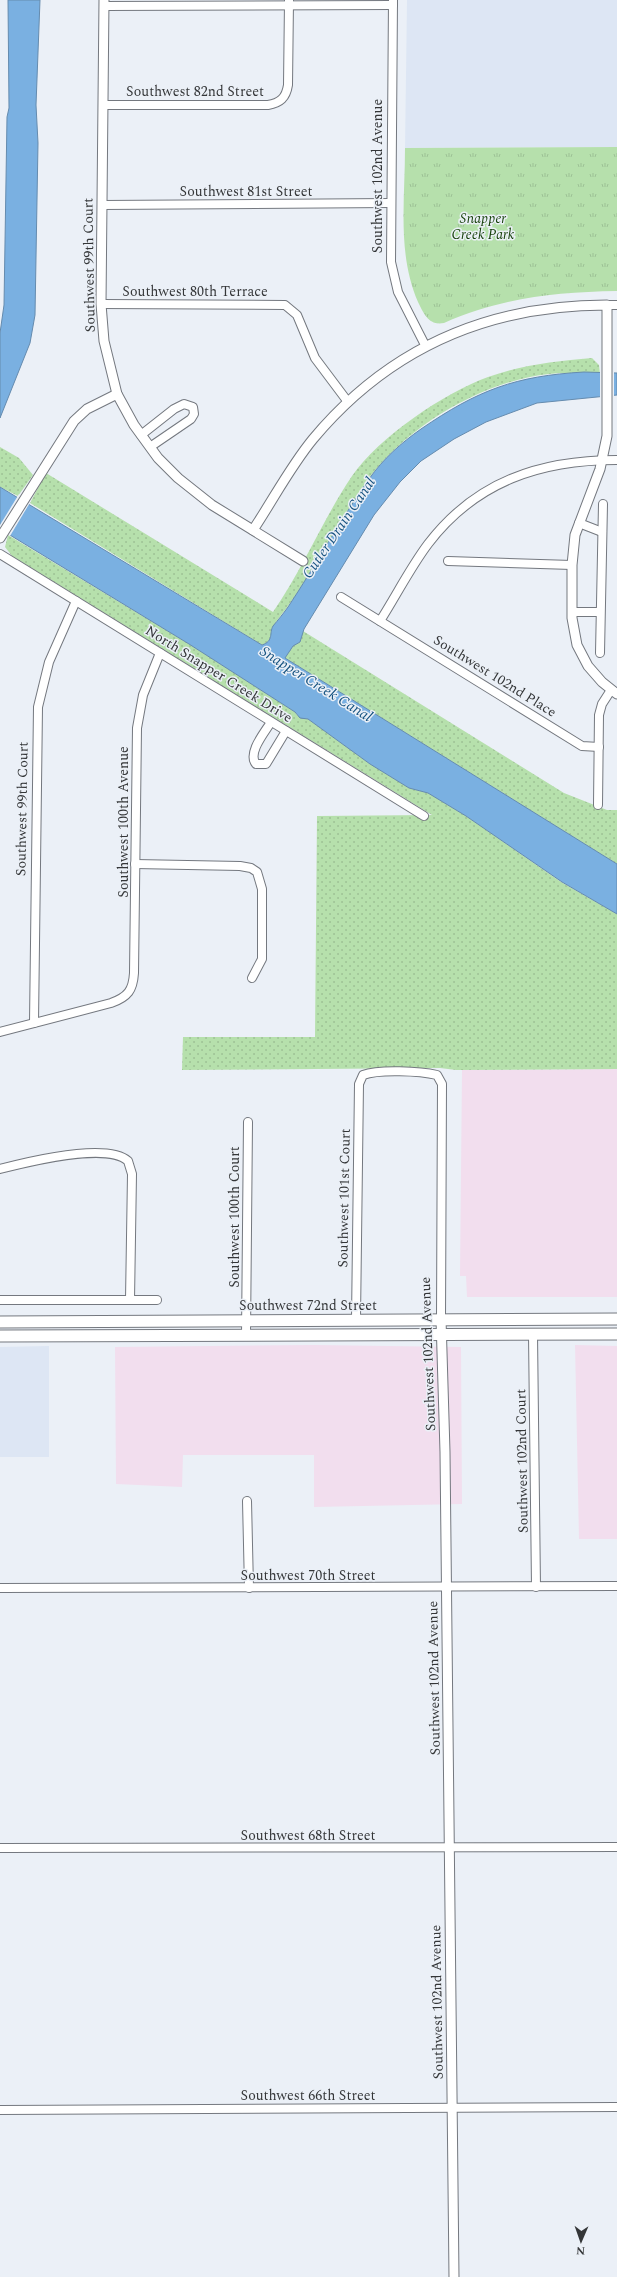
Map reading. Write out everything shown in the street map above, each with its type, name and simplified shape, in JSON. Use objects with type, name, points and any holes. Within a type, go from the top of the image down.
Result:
[{"type":"main road","name":"Southwest 72nd Street","points":[[0,1322],[129,1320],[617,1319]]},
{"type":"main road","points":[[128,1336],[129,1320]]},
{"type":"main road","points":[[43,1322],[43,1336]]},
{"type":"main road","points":[[0,1336],[617,1334]]},
{"type":"street","name":"Southwest 82nd Street","points":[[103,105],[275,104],[285,97],[288,85],[289,2]]},
{"type":"street","points":[[104,3],[393,3]]},
{"type":"street","name":"Southwest 99th Court","points":[[104,3],[101,304],[104,341],[117,394],[141,435],[166,468],[191,490],[212,505],[303,561]]},
{"type":"street","name":"Southwest 102nd Avenue","points":[[393,3],[390,254],[393,275],[398,292],[425,345]]},
{"type":"street","name":"Southwest 81st Street","points":[[102,204],[391,203]]},
{"type":"street","name":"Southwest 80th Terrace","points":[[101,304],[266,303],[280,304],[289,307],[297,315],[308,342],[321,367],[348,402]]},
{"type":"street","points":[[598,805],[600,709],[614,692],[591,671],[580,654],[574,636],[572,612],[572,565],[578,523],[602,460],[607,436],[607,305]]},
{"type":"street","points":[[253,530],[312,441],[348,402],[385,371],[425,345],[480,323],[517,313],[562,306],[617,305]]},
{"type":"street","points":[[2,535],[74,421],[87,409],[117,394]]},
{"type":"street","points":[[141,435],[174,409],[184,404],[193,407],[194,414],[191,419],[150,447]]},
{"type":"street","points":[[380,621],[428,544],[446,523],[471,501],[501,482],[541,468],[566,462],[617,460]]},
{"type":"street","points":[[600,653],[603,504]]},
{"type":"street","points":[[578,523],[602,532]]},
{"type":"street","name":"North Snapper Creek Drive","points":[[0,554],[424,816]]},
{"type":"street","points":[[448,561],[508,561],[572,565]]},
{"type":"street","name":"Southwest 102nd Place","points":[[341,597],[582,746],[599,747]]},
{"type":"street","name":"Southwest 99th Court","points":[[34,1024],[38,707],[49,662],[76,601]]},
{"type":"street","points":[[572,612],[600,612]]},
{"type":"street","name":"Southwest 100th Avenue","points":[[34,1024],[112,1003],[129,994],[134,979],[137,728],[143,695],[160,653]]},
{"type":"street","points":[[271,722],[254,753],[253,759],[256,764],[266,764],[286,731]]},
{"type":"street","points":[[135,864],[240,866],[254,869],[259,875],[262,889],[262,959],[252,978]]},
{"type":"street","points":[[0,1032],[34,1024]]},
{"type":"street","name":"Southwest 102nd Avenue","points":[[361,1077],[375,1072],[416,1072],[437,1075],[441,1078],[441,1319],[447,1588],[454,2277]]},
{"type":"street","name":"Southwest 101st Court","points":[[356,1319],[358,1091],[361,1077]]},
{"type":"street","name":"Southwest 100th Court","points":[[246,1335],[248,1122]]},
{"type":"street","points":[[0,1170],[43,1159],[90,1154],[116,1154],[128,1161],[132,1179],[130,1300]]},
{"type":"street","points":[[0,1300],[157,1300]]},
{"type":"street","name":"Southwest 102nd Court","points":[[533,1334],[536,1587]]},
{"type":"street","points":[[247,1501],[249,1588]]},
{"type":"street","name":"Southwest 70th Street","points":[[0,1588],[447,1588],[617,1586]]},
{"type":"street","name":"Southwest 68th Street","points":[[0,1848],[617,1847]]},
{"type":"street","name":"Southwest 66th Street","points":[[0,2110],[617,2107]]},
{"type":"shaded area","points":[[407,0],[617,0],[617,147],[405,148]]},
{"type":"shaded area","points":[[617,1069],[617,1297],[467,1297],[466,1276],[460,1276],[462,1070]]},
{"type":"shaded area","points":[[314,1345],[461,1347],[462,1504],[314,1507],[314,1455],[183,1455],[182,1487],[116,1484],[115,1347]]},
{"type":"shaded area","points":[[575,1345],[617,1346],[617,1539],[579,1539]]},
{"type":"shaded area","points":[[49,1346],[49,1457],[0,1457],[0,1347]]},
{"type":"green space","name":"Snapper Creek Park","points":[[617,147],[617,291],[572,293],[529,298],[508,302],[466,314],[444,323],[434,323],[428,318],[422,311],[418,302],[411,284],[407,265],[404,226],[405,148]]},
{"type":"green space","points":[[592,358],[599,365],[600,374],[549,374],[524,378],[499,386],[474,396],[449,409],[405,440],[369,478],[299,590],[277,621],[268,642],[262,645],[30,503],[46,473],[273,612],[294,579],[332,509],[352,476],[378,446],[395,432],[433,405],[471,384],[488,377],[513,369],[539,364]]},
{"type":"green space","points":[[0,447],[19,458],[33,475],[18,496],[0,487]]},
{"type":"green space","points":[[8,535],[189,644],[295,712],[297,715],[308,719],[370,764],[409,788],[428,793],[466,816],[561,882],[617,914],[617,1069],[456,1070],[440,1068],[182,1070],[183,1037],[315,1037],[317,816],[432,815],[12,556],[5,547]]},
{"type":"green space","points":[[303,631],[564,793],[607,810],[617,810],[617,864],[285,658],[293,646],[300,642]]},
{"type":"water","points":[[8,0],[40,0],[36,105],[38,143],[35,315],[30,343],[0,418],[0,333],[4,305],[7,117],[9,108]]},
{"type":"water","points":[[584,372],[617,373],[617,395],[537,403],[486,422],[454,439],[421,461],[400,482],[374,515],[304,629],[300,642],[293,646],[285,658],[617,864],[617,914],[562,882],[466,816],[428,793],[409,788],[370,764],[308,719],[300,718],[295,712],[189,644],[0,529],[0,487],[262,645],[270,639],[273,626],[288,607],[369,479],[386,458],[406,440],[461,404],[498,387],[537,377]]},
{"type":"pier","points":[[600,372],[614,372],[614,398],[600,398]]},
{"type":"pier","points":[[19,494],[31,501],[10,536],[0,530],[0,525]]},
{"type":"water label","name":"Cutler Drain Canal","points":[[339,528]]},
{"type":"water label","name":"Snapper Creek Canal","points":[[316,684]]}]
